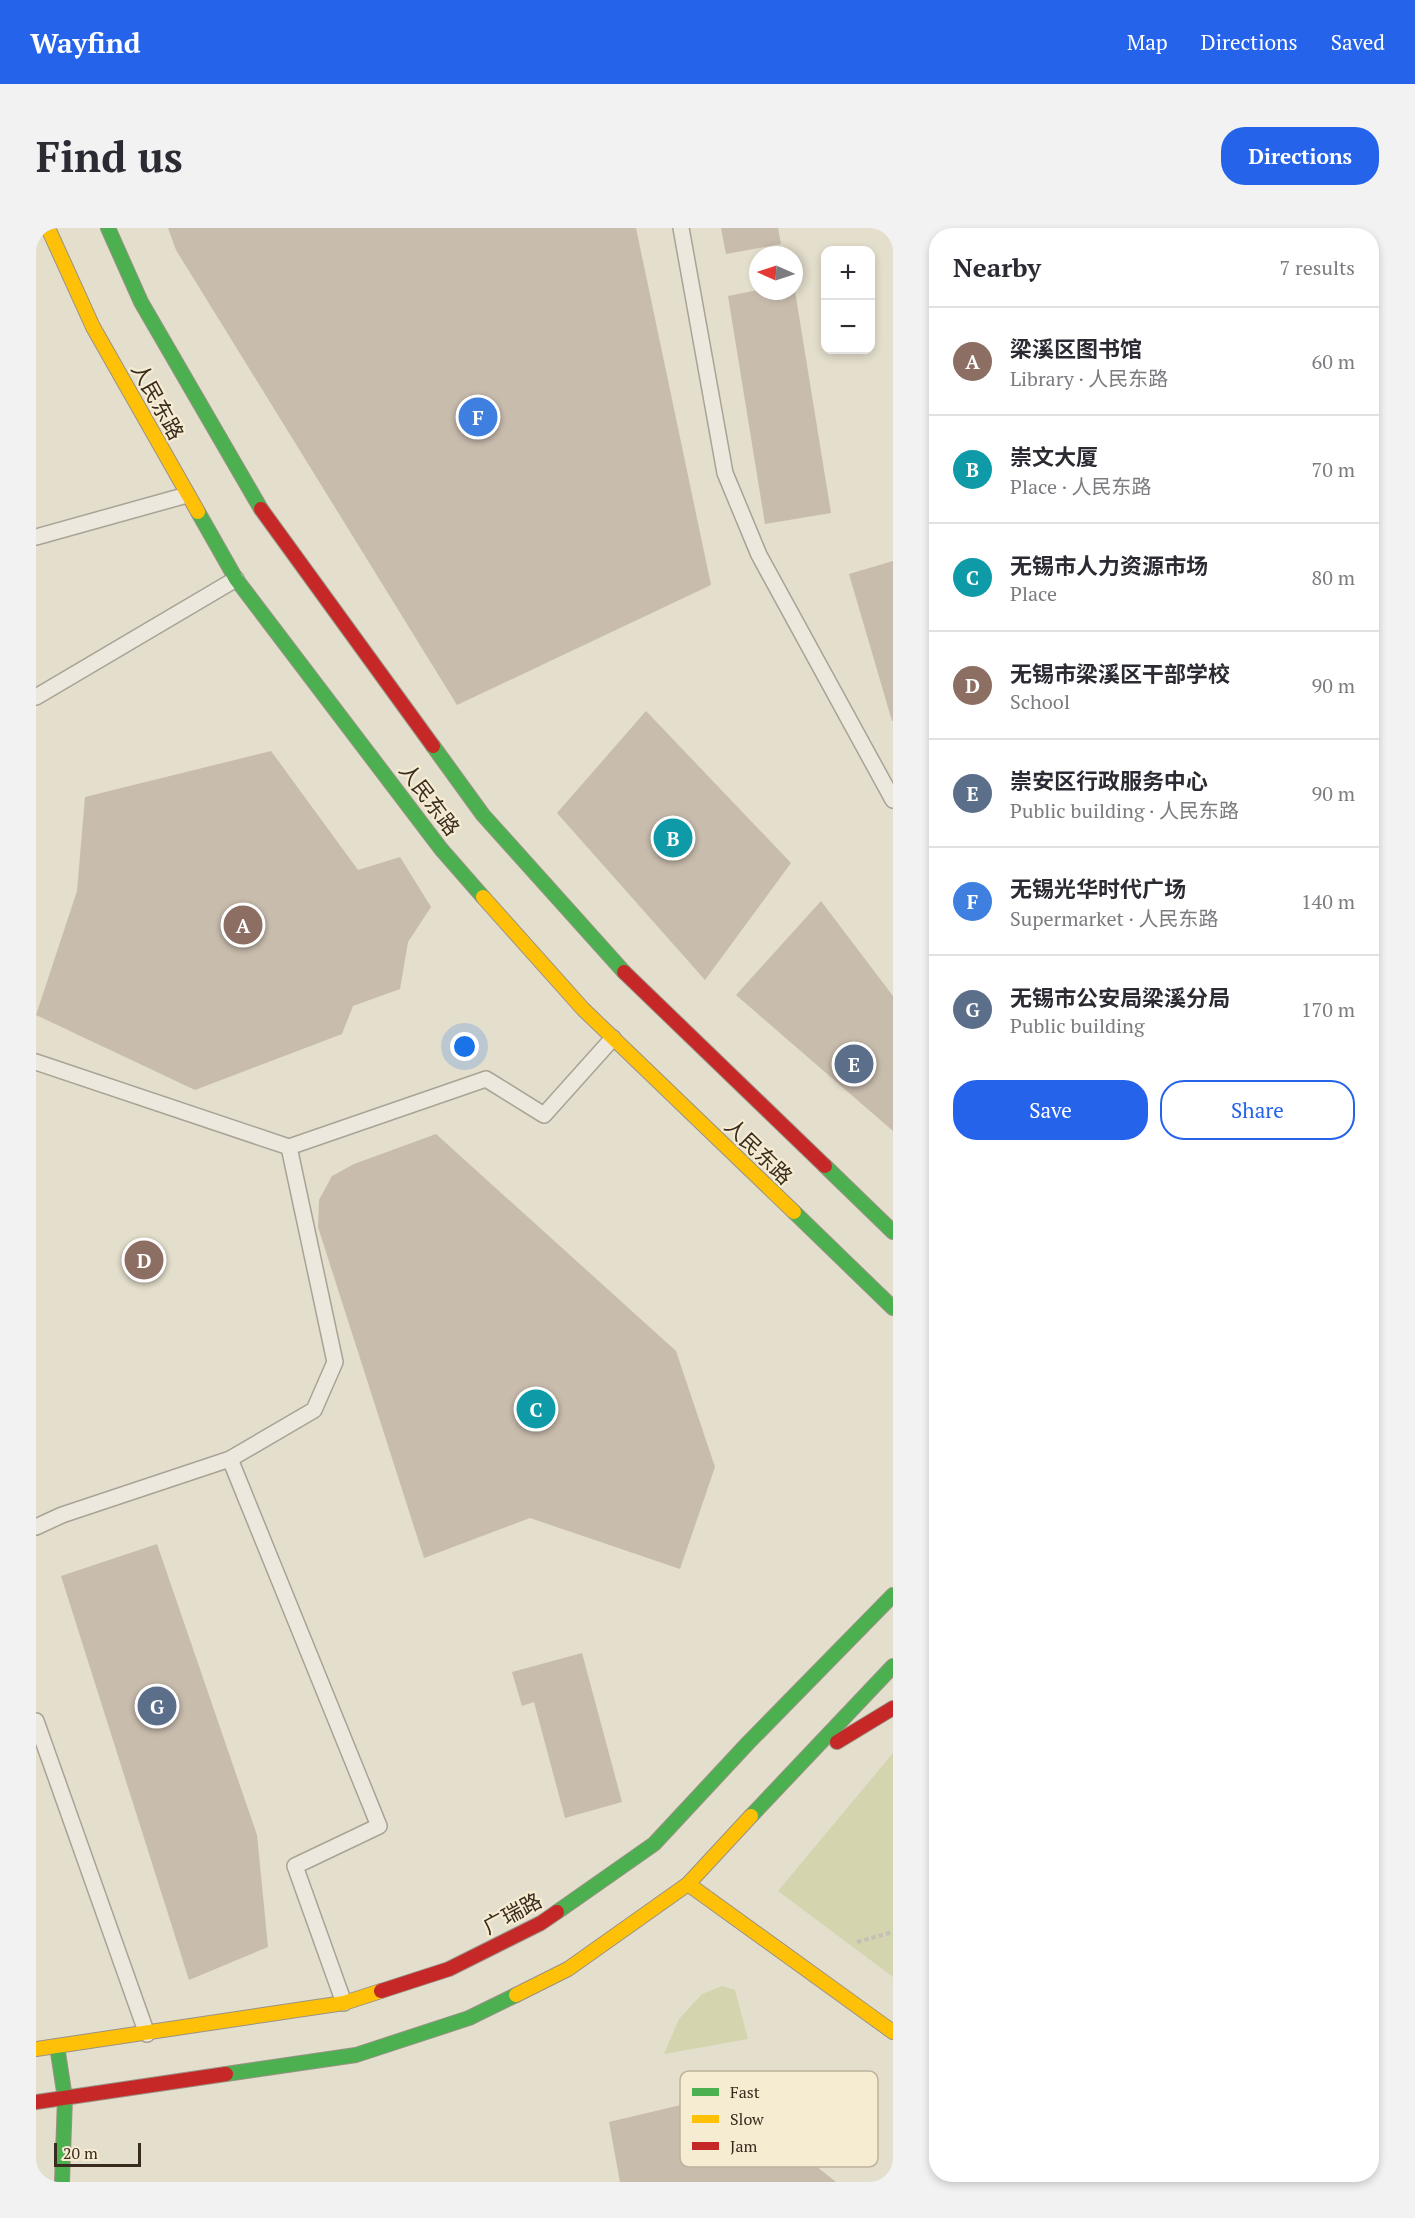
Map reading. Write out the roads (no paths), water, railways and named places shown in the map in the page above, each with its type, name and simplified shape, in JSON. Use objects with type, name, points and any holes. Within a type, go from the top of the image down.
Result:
[{"type":"main road","name":"人民东路","points":[[48,228],[93,327],[236,579],[441,849],[583,1009],[893,1308]]},
{"type":"main road","name":"人民东路","points":[[108,228],[141,302],[268,521],[483,814],[623,971],[893,1232]]},
{"type":"main road","name":"广瑞路","points":[[36,2049],[344,2003],[449,1969],[541,1923],[654,1845],[748,1743],[893,1595]]},
{"type":"main road","points":[[36,2102],[356,2055],[469,2018],[568,1969],[688,1884],[893,1666]]},
{"type":"main road","points":[[787,1778],[852,1731],[893,1708]]},
{"type":"main road","points":[[688,1884],[893,2032]]},
{"type":"main road","points":[[57,2046],[65,2098],[62,2182]]},
{"type":"lane","points":[[681,228],[725,472],[759,555],[893,800]]},
{"type":"lane","points":[[36,537],[187,495]]},
{"type":"lane","points":[[36,697],[236,579]]},
{"type":"lane","points":[[36,1062],[288,1147],[486,1079],[544,1115],[613,1038]]},
{"type":"lane","points":[[36,1527],[62,1515],[230,1458],[314,1410],[335,1362],[288,1147]]},
{"type":"lane","points":[[230,1458],[379,1826],[295,1866],[344,2003]]},
{"type":"lane","points":[[36,1721],[147,2034]]},
{"type":"place","name":"无锡光华时代广场","points":[[478,417]]},
{"type":"place","name":"崇文大厦","points":[[673,838]]},
{"type":"place","name":"梁溪区图书馆","points":[[243,925]]},
{"type":"place","name":"崇安区行政服务中心","points":[[854,1064]]},
{"type":"place","name":"无锡市梁溪区干部学校","points":[[144,1260]]},
{"type":"place","name":"无锡市人力资源市场","points":[[536,1409]]},
{"type":"place","name":"无锡市公安局梁溪分局","points":[[157,1706]]}]
